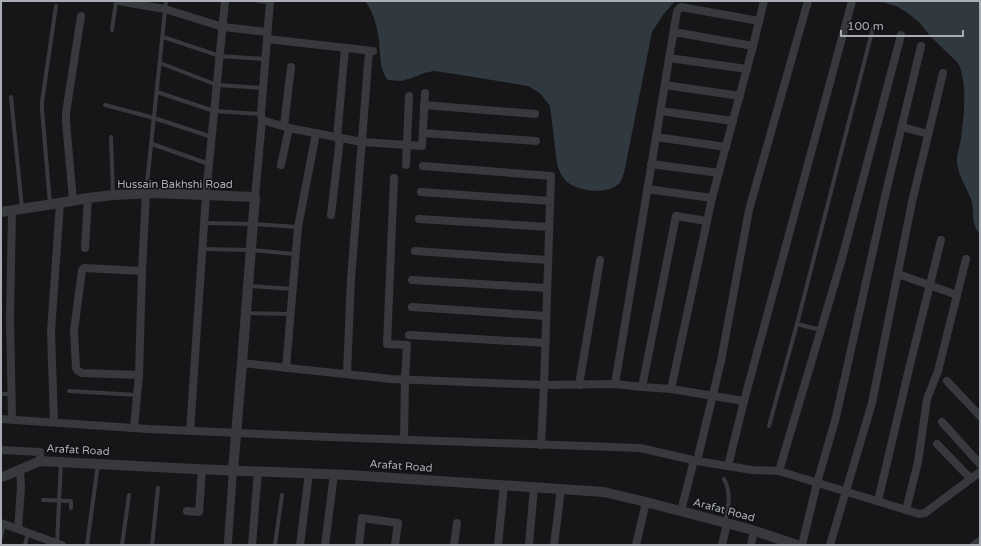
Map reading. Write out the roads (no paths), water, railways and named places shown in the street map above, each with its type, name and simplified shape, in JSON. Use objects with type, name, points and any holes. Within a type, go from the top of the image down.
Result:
[{"type":"street","points":[[117,1],[166,5],[223,27],[345,48],[372,51],[362,142],[351,279],[347,374]]},
{"type":"street","points":[[190,431],[206,195],[225,1]]},
{"type":"street","points":[[671,389],[712,198],[754,46],[764,1]]},
{"type":"street","points":[[681,511],[696,460],[721,361],[749,210],[808,1]]},
{"type":"street","points":[[728,466],[744,401],[852,1]]},
{"type":"street","points":[[228,542],[270,2]]},
{"type":"street","points":[[615,384],[677,11],[681,7],[759,21]]},
{"type":"street","points":[[73,200],[66,113],[82,16]]},
{"type":"street","points":[[674,32],[754,46]]},
{"type":"street","points":[[779,471],[841,262],[901,36]]},
{"type":"street","points":[[802,545],[817,483],[836,418],[886,192],[921,46]]},
{"type":"street","points":[[331,215],[339,138],[345,48]]},
{"type":"street","points":[[669,58],[747,69]]},
{"type":"street","points":[[281,165],[287,127],[291,67]]},
{"type":"street","points":[[830,545],[872,403],[912,202],[943,73]]},
{"type":"street","points":[[664,85],[740,96]]},
{"type":"street","points":[[262,117],[287,127],[339,138],[362,142],[422,146],[425,93]]},
{"type":"street","points":[[406,165],[409,96]]},
{"type":"street","points":[[424,105],[535,114]]},
{"type":"street","points":[[660,111],[733,121]]},
{"type":"street","points":[[902,127],[928,134]]},
{"type":"street","points":[[286,368],[298,227],[316,133]]},
{"type":"street","points":[[423,133],[536,141]]},
{"type":"street","points":[[656,137],[726,147]]},
{"type":"street","points":[[651,164],[719,173]]},
{"type":"street","points":[[423,166],[551,176],[546,343],[541,445]]},
{"type":"street","points":[[394,178],[387,344],[407,345],[404,440]]},
{"type":"street","points":[[647,189],[712,198]]},
{"type":"street","points":[[421,192],[550,201]]},
{"type":"street","points":[[134,428],[139,375],[146,194]]},
{"type":"street","name":"Hussain Bakhshi Road","points":[[1,212],[113,195],[146,194],[255,197]]},
{"type":"street","points":[[85,248],[88,198]]},
{"type":"street","points":[[54,422],[51,332],[55,204]]},
{"type":"street","points":[[12,210],[10,319],[12,420]]},
{"type":"street","points":[[642,387],[676,216],[707,221]]},
{"type":"street","points":[[419,219],[549,227]]},
{"type":"street","points":[[878,502],[941,240]]},
{"type":"street","points":[[415,251],[548,260]]},
{"type":"street","points":[[906,510],[918,462],[927,399],[938,371],[966,259]]},
{"type":"street","points":[[579,385],[600,260]]},
{"type":"street","points":[[139,375],[79,372],[76,368],[74,331],[82,270],[84,268],[142,271]]},
{"type":"street","points":[[898,274],[957,295]]},
{"type":"street","points":[[412,280],[547,288]]},
{"type":"street","points":[[412,307],[546,316]]},
{"type":"street","points":[[409,335],[546,343]]},
{"type":"street","points":[[242,363],[405,379],[544,385],[615,384],[671,389],[744,401]]},
{"type":"street","points":[[947,381],[980,416]]},
{"type":"street","points":[[1,419],[190,431],[640,448],[752,470],[779,471],[919,514],[925,513],[976,478],[937,444]]},
{"type":"street","points":[[942,422],[980,464]]},
{"type":"street","points":[[1,450],[40,452],[40,460]]},
{"type":"street","name":"Arafat Road","points":[[1,477],[40,460],[202,469],[334,474],[604,492],[726,523],[797,545]]},
{"type":"street","points":[[18,529],[22,488],[20,469]]},
{"type":"street","points":[[187,511],[199,512],[202,469]]},
{"type":"street","points":[[252,545],[258,471]]},
{"type":"street","points":[[300,545],[309,473]]},
{"type":"street","points":[[325,545],[334,474]]},
{"type":"street","points":[[498,545],[504,485]]},
{"type":"street","points":[[530,545],[534,487]]},
{"type":"street","points":[[554,545],[561,489]]},
{"type":"street","points":[[636,545],[646,502]]},
{"type":"street","points":[[359,545],[362,518],[398,523],[395,545]]},
{"type":"street","points":[[3,523],[55,544]]},
{"type":"street","points":[[454,545],[457,523]]},
{"type":"street","points":[[722,545],[726,523]]},
{"type":"street","points":[[751,545],[754,531]]},
{"type":"street","points":[[974,545],[980,540]]},
{"type":"lane","points":[[112,30],[117,1]]},
{"type":"lane","points":[[258,1],[270,2]]},
{"type":"lane","points":[[146,194],[166,5]]},
{"type":"lane","points":[[55,204],[42,102],[56,6]]},
{"type":"lane","points":[[769,426],[797,324],[873,28]]},
{"type":"lane","points":[[163,37],[220,56],[265,60]]},
{"type":"lane","points":[[160,63],[217,85],[263,88]]},
{"type":"lane","points":[[157,92],[214,111],[262,117]]},
{"type":"lane","points":[[11,97],[22,208]]},
{"type":"lane","points":[[106,105],[154,118],[212,137]]},
{"type":"lane","points":[[111,137],[113,195]]},
{"type":"lane","points":[[152,144],[209,164]]},
{"type":"lane","points":[[204,223],[298,227]]},
{"type":"lane","points":[[202,249],[251,250],[295,254]]},
{"type":"lane","points":[[248,286],[293,289]]},
{"type":"lane","points":[[246,313],[291,314]]},
{"type":"lane","points":[[797,324],[821,330]]},
{"type":"lane","points":[[69,391],[137,395]]},
{"type":"lane","points":[[1,394],[11,394]]},
{"type":"lane","points":[[55,544],[61,462]]},
{"type":"lane","points":[[87,545],[98,463]]},
{"type":"lane","points":[[724,479],[728,486],[729,494],[726,523]]},
{"type":"lane","points":[[152,545],[158,488]]},
{"type":"lane","points":[[122,545],[129,495]]},
{"type":"lane","points":[[275,545],[282,495]]},
{"type":"lane","points":[[43,500],[71,502],[71,508]]},
{"type":"lane","points":[[1,537],[3,523]]},
{"type":"lane","points":[[25,545],[28,533]]}]
